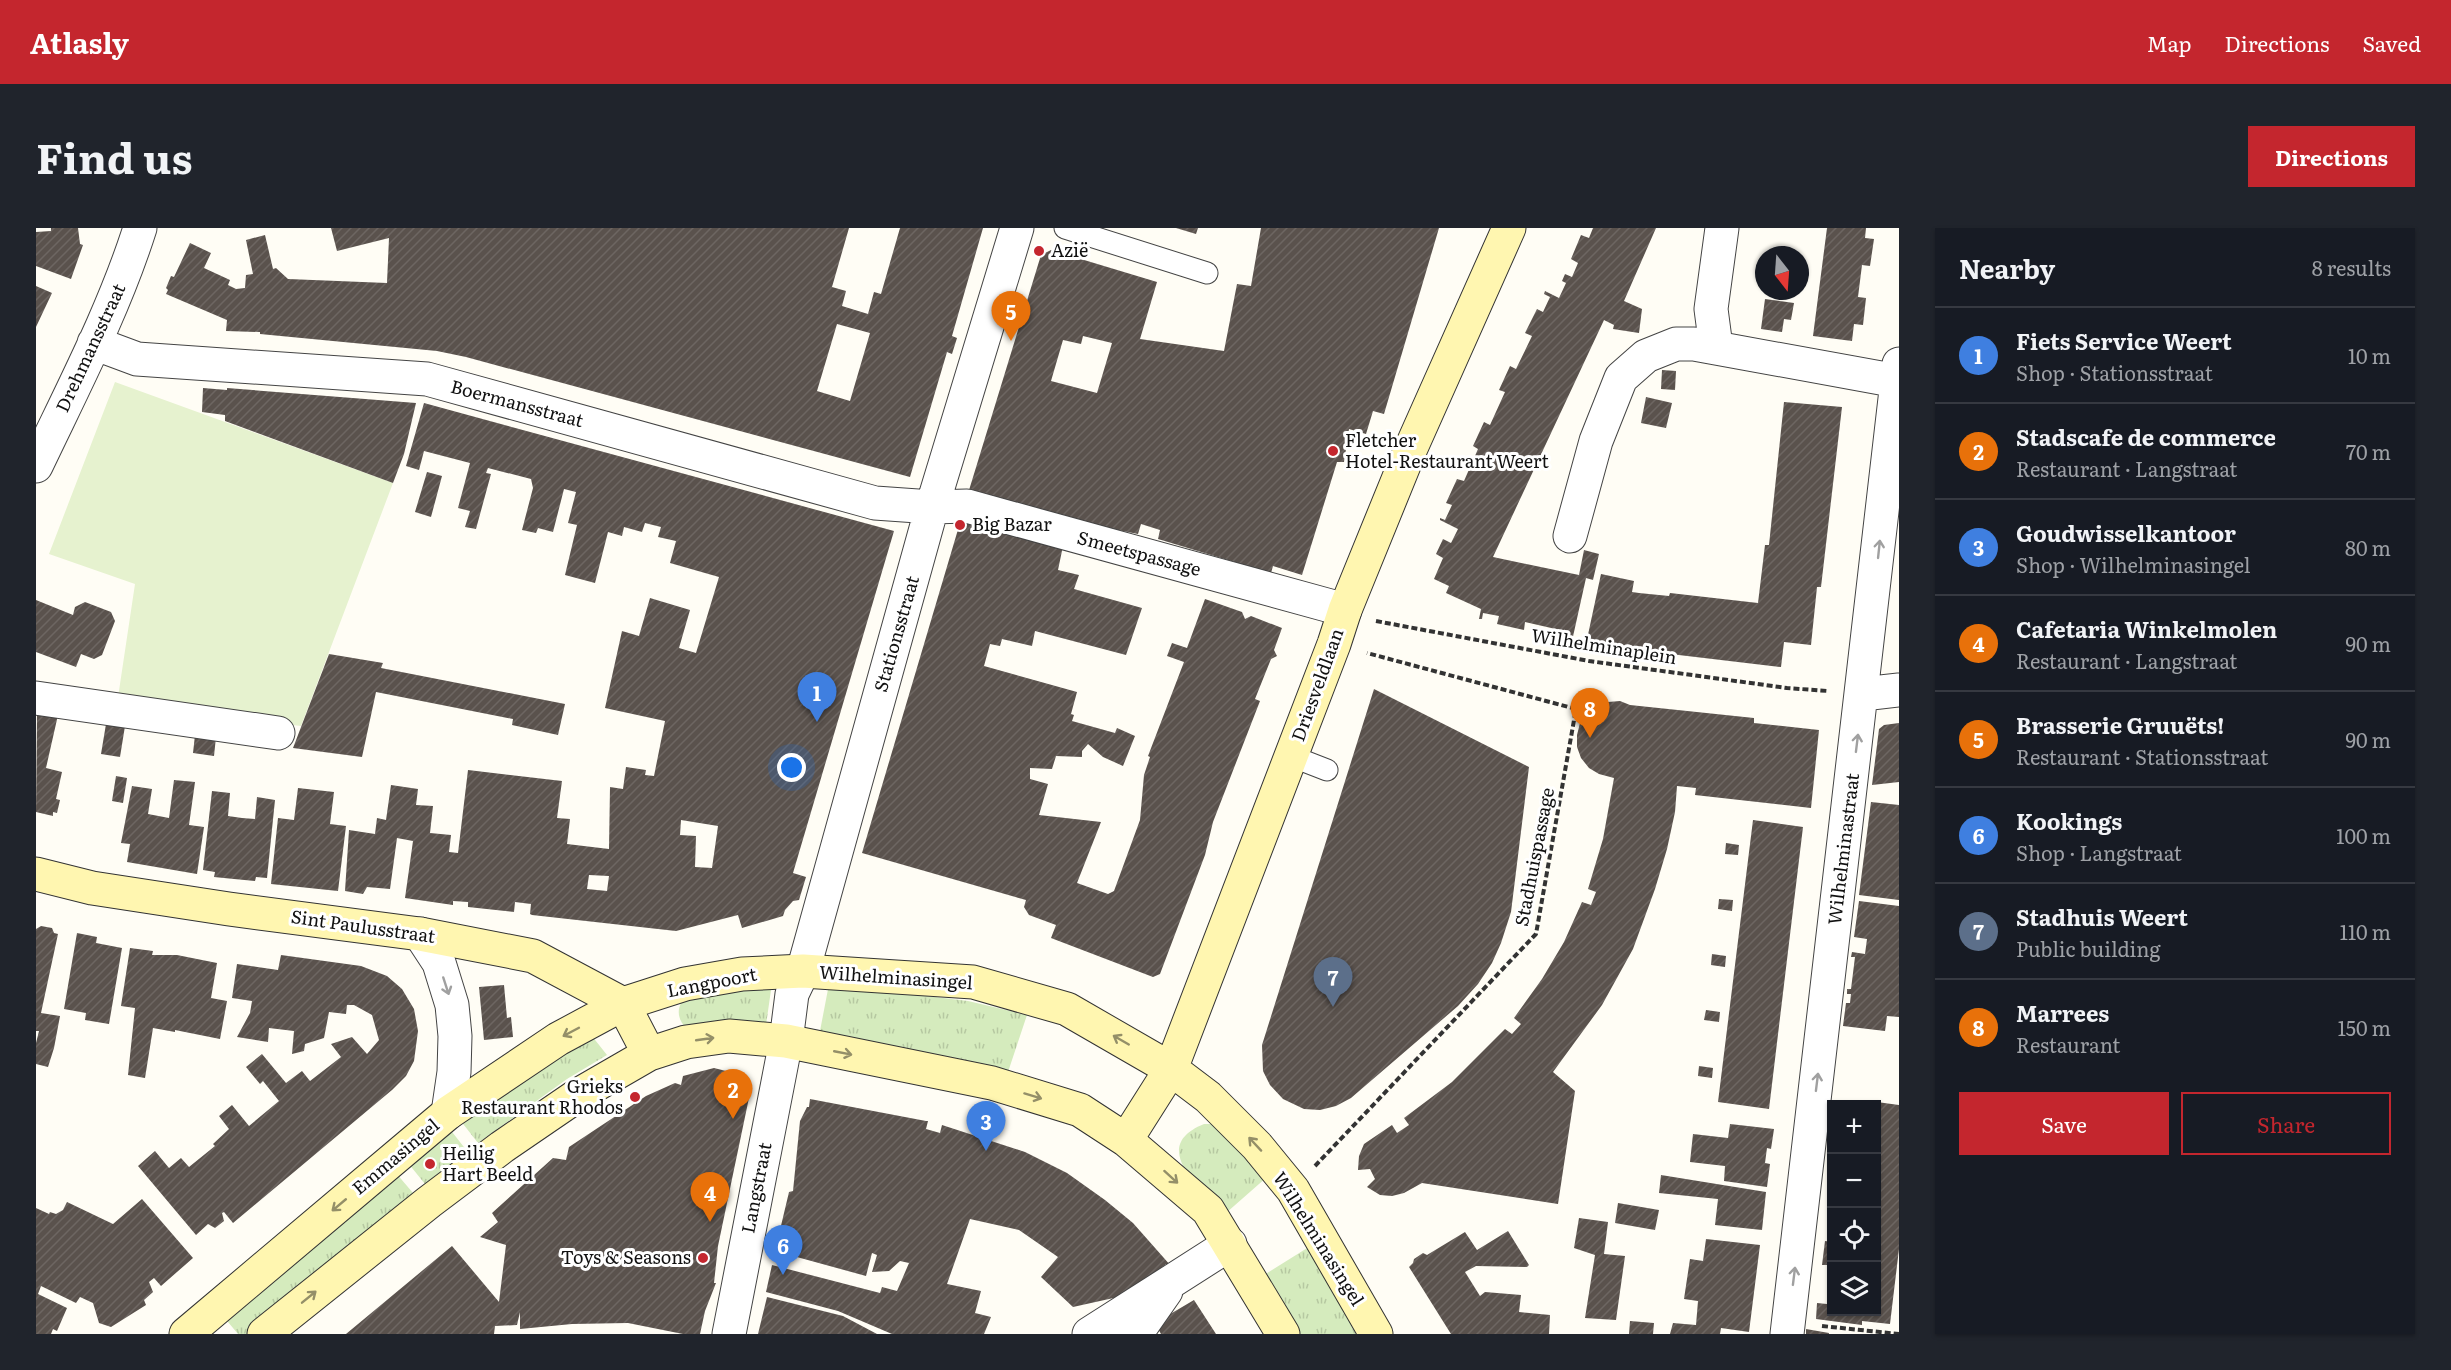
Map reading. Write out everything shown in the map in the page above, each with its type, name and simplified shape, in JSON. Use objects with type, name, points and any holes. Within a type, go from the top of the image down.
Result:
[{"type":"street","name":"Drehmansstraat","points":[[36,466],[130,262],[140,228]]},
{"type":"street","name":"Stationsstraat","points":[[786,1041],[792,994],[803,971],[932,507],[1017,228]]},
{"type":"street","name":"Driesveldlaan","points":[[1126,1140],[1171,1069],[1345,610],[1411,448],[1509,228]]},
{"type":"street","points":[[1716,347],[1711,309],[1722,228]]},
{"type":"street","name":"Boermansstraat","points":[[94,343],[137,359],[427,379],[875,503],[932,507]]},
{"type":"street","points":[[1570,536],[1596,441],[1622,378],[1646,356],[1676,344],[1716,347],[1898,372]]},
{"type":"street","name":"Wilhelminastraat","points":[[1787,1328],[1863,694],[1898,372]]},
{"type":"street","name":"Smeetspassage","points":[[932,507],[967,506],[1345,610]]},
{"type":"street","points":[[1863,694],[1899,690]]},
{"type":"street","points":[[36,698],[278,733]]},
{"type":"street","name":"Sint Paulusstraat","points":[[36,874],[92,888],[420,934],[533,956],[623,1005]]},
{"type":"street","points":[[420,934],[439,963],[452,1005],[456,1036],[448,1113]]},
{"type":"street","name":"Langpoort","points":[[623,1005],[685,984],[742,974],[803,971]]},
{"type":"street","name":"Wilhelminasingel","points":[[803,971],[973,981],[1067,1009],[1171,1069],[1208,1097],[1257,1146],[1293,1190],[1376,1334]]},
{"type":"street","points":[[623,1005],[648,1054]]},
{"type":"street","name":"Emmasingel","points":[[186,1334],[448,1113],[558,1039],[623,1005]]},
{"type":"street","points":[[264,1334],[429,1202],[502,1147],[578,1095],[648,1054],[686,1042],[729,1036],[786,1041],[992,1083],[1080,1110],[1126,1140],[1208,1210],[1283,1334]]},
{"type":"street","name":"Langstraat","points":[[729,1334],[786,1041]]},
{"type":"street","points":[[1089,1334],[1230,1244]]},
{"type":"street","points":[[1136,1334],[1174,1280]]},
{"type":"lane","points":[[1065,228],[1207,273]]},
{"type":"lane","points":[[1291,756],[1327,770]]},
{"type":"path","name":"Wilhelminaplein","points":[[1345,610],[1377,622],[1589,661],[1787,688],[1863,694]]},
{"type":"path","name":"Stadhuispassage","points":[[1293,1190],[1536,934],[1576,709],[1334,644]]},
{"type":"path","points":[[1787,1328],[1899,1334]]},
{"type":"green space","points":[[115,382],[393,483],[301,726],[117,704],[135,584],[49,554]]},
{"type":"green space","points":[[772,983],[766,1025],[687,1029],[679,1016],[679,1007],[687,994]]},
{"type":"green space","points":[[829,984],[968,1001],[1027,1015],[1006,1078],[820,1031]]},
{"type":"green space","points":[[588,1031],[607,1055],[567,1079],[478,1143],[460,1120]]},
{"type":"green space","points":[[1204,1124],[1216,1124],[1267,1177],[1226,1213],[1193,1181],[1180,1156],[1180,1144],[1188,1133]]},
{"type":"green space","points":[[449,1128],[467,1151],[425,1184],[408,1163]]},
{"type":"green space","points":[[396,1173],[413,1193],[379,1229],[247,1334],[238,1334],[223,1316]]},
{"type":"green space","points":[[1312,1245],[1365,1334],[1299,1334],[1264,1275]]},
{"type":"building","points":[[51,228],[78,228],[80,244],[83,245],[71,279],[36,266],[36,232],[51,231]]},
{"type":"building","points":[[331,228],[849,228],[832,287],[846,291],[842,306],[868,314],[874,292],[881,294],[900,228],[983,228],[952,336],[957,338],[952,354],[947,352],[910,477],[466,357],[437,351],[260,334],[260,332],[226,331],[227,320],[166,294],[171,276],[174,277],[190,243],[211,253],[204,268],[230,280],[228,285],[236,289],[245,288],[246,275],[253,274],[246,240],[265,235],[273,269],[276,268],[288,279],[387,283],[389,238],[337,251]],"holes":[[[837,324],[870,333],[850,401],[817,391]]]},
{"type":"building","points":[[1176,228],[1198,228],[1196,234]]},
{"type":"building","points":[[1261,228],[1439,228],[1384,414],[1373,411],[1366,434],[1349,429],[1344,462],[1337,462],[1302,575],[1273,566],[1271,573],[1158,539],[1160,530],[1141,524],[1138,534],[966,500],[1041,255],[1051,250],[1157,282],[1140,339],[1224,351],[1237,284],[1251,286]],"holes":[[[1083,336],[1112,343],[1097,393],[1051,381],[1063,340],[1081,344]]]},
{"type":"building","points":[[1593,228],[1656,228],[1624,301],[1642,309],[1639,333],[1613,329],[1614,325],[1604,320],[1493,557],[1579,575],[1584,550],[1599,554],[1593,580],[1586,578],[1572,641],[1558,638],[1560,630],[1525,622],[1524,630],[1497,624],[1499,616],[1483,613],[1482,619],[1479,619],[1481,609],[1446,593],[1449,586],[1434,579],[1443,558],[1436,554],[1443,539],[1451,543],[1458,529],[1440,520],[1440,518],[1445,520],[1452,505],[1446,503],[1457,479],[1464,481],[1478,449],[1473,446],[1484,422],[1490,425],[1505,392],[1499,390],[1510,366],[1516,369],[1532,336],[1525,333],[1537,309],[1543,312],[1550,297],[1544,294],[1545,291],[1559,298],[1566,283],[1562,281],[1565,274],[1572,277],[1578,263],[1571,259],[1581,235],[1589,238]]},
{"type":"building","points":[[1827,228],[1866,228],[1865,238],[1874,239],[1870,266],[1862,265],[1858,297],[1866,298],[1863,325],[1854,324],[1852,341],[1813,336]]},
{"type":"building","points":[[36,286],[52,293],[36,327]]},
{"type":"building","points":[[1765,300],[1794,303],[1791,320],[1784,319],[1782,332],[1761,329]]},
{"type":"building","points":[[1662,370],[1676,371],[1675,390],[1661,389]]},
{"type":"building","points":[[203,388],[416,403],[404,454],[393,483],[225,421],[225,415],[202,412]]},
{"type":"building","points":[[1646,397],[1672,403],[1666,428],[1641,423]]},
{"type":"building","points":[[1784,402],[1842,407],[1821,587],[1817,587],[1811,645],[1784,642],[1781,667],[1586,644],[1601,574],[1634,581],[1632,592],[1669,596],[1670,593],[1758,603],[1765,545],[1769,545]]},
{"type":"building","points":[[424,403],[894,531],[793,873],[806,877],[799,900],[793,901],[783,916],[742,928],[738,915],[676,931],[532,915],[530,914],[531,904],[515,902],[514,912],[468,907],[468,902],[453,901],[453,905],[405,898],[413,841],[397,838],[390,889],[367,887],[363,894],[345,891],[349,830],[375,834],[377,818],[386,820],[391,785],[418,789],[416,805],[433,806],[430,833],[451,835],[449,852],[458,853],[468,770],[562,781],[557,818],[570,819],[567,844],[609,849],[610,787],[623,789],[626,767],[646,770],[645,775],[654,776],[665,721],[605,708],[622,631],[639,636],[650,598],[690,610],[679,648],[696,653],[719,577],[670,563],[676,541],[658,537],[661,527],[645,523],[642,532],[624,527],[622,536],[608,532],[595,583],[565,575],[577,525],[568,523],[576,492],[564,489],[553,532],[538,528],[536,533],[522,530],[533,488],[531,479],[488,468],[486,473],[491,474],[476,529],[465,527],[470,511],[458,508],[470,463],[424,451],[419,470],[406,466]],"holes":[[[681,820],[718,826],[712,868],[695,867],[696,836],[680,835]],[[589,875],[609,876],[607,891],[587,889]]]},
{"type":"building","points":[[427,472],[442,476],[431,517],[415,512]]},
{"type":"building","points":[[962,516],[1063,546],[1058,570],[1079,575],[1074,589],[1142,608],[1126,655],[1035,631],[1032,646],[1002,639],[1000,646],[990,644],[984,666],[1077,692],[1071,714],[1074,715],[1072,721],[1115,733],[1117,728],[1135,736],[1123,766],[1103,757],[1088,744],[1082,751],[1082,757],[1056,756],[1052,769],[1030,768],[1030,779],[1048,784],[1039,815],[1101,822],[1077,883],[1108,894],[1114,891],[1140,820],[1144,775],[1150,757],[1148,756],[1184,662],[1167,656],[1172,643],[1187,648],[1205,599],[1242,612],[1245,619],[1251,616],[1282,628],[1274,650],[1277,656],[1271,659],[1255,699],[1260,701],[1213,822],[1205,855],[1160,974],[1153,977],[1051,938],[1056,925],[1029,915],[1024,907],[1026,900],[862,853]]},
{"type":"building","points":[[36,600],[73,615],[75,607],[85,602],[111,612],[115,621],[102,655],[94,659],[81,654],[76,667],[36,652]]},
{"type":"building","points":[[329,654],[383,663],[381,668],[565,704],[558,735],[512,725],[513,719],[376,692],[362,757],[293,748]]},
{"type":"building","points":[[1374,689],[1529,767],[1511,912],[1492,963],[1478,984],[1458,1006],[1351,1098],[1336,1106],[1320,1110],[1304,1109],[1283,1099],[1270,1085],[1263,1071],[1262,1045]]},
{"type":"building","points":[[1620,701],[1630,705],[1754,718],[1754,723],[1819,730],[1811,808],[1695,795],[1696,788],[1677,786],[1675,812],[1667,849],[1633,949],[1602,1005],[1553,1072],[1575,1091],[1558,1204],[1422,1183],[1404,1193],[1392,1196],[1380,1195],[1367,1187],[1375,1179],[1370,1169],[1358,1170],[1359,1156],[1364,1144],[1392,1125],[1397,1133],[1409,1125],[1404,1118],[1452,1082],[1505,1029],[1512,1034],[1521,1024],[1514,1018],[1542,979],[1564,942],[1582,902],[1591,905],[1596,892],[1588,889],[1603,839],[1614,778],[1599,774],[1589,768],[1581,758],[1577,747],[1577,735],[1580,723],[1587,713],[1596,706]]},
{"type":"building","points":[[37,713],[58,715],[46,768],[62,772],[56,799],[60,800],[57,813],[53,812],[53,816],[36,812]]},
{"type":"building","points":[[1899,723],[1899,782],[1872,785],[1879,729],[1884,725]]},
{"type":"building","points":[[106,724],[125,726],[120,757],[101,754]]},
{"type":"building","points":[[195,735],[216,737],[214,756],[193,753]]},
{"type":"building","points":[[116,776],[127,778],[123,803],[112,801]]},
{"type":"building","points":[[174,780],[195,782],[189,825],[204,827],[197,874],[127,862],[130,844],[121,843],[132,786],[152,789],[148,814],[169,818]]},
{"type":"building","points":[[298,788],[334,792],[330,824],[346,826],[338,891],[271,884],[278,818],[294,820]]},
{"type":"building","points":[[212,791],[230,793],[228,816],[255,819],[257,797],[275,800],[267,878],[256,877],[255,881],[214,877],[215,872],[203,870]]},
{"type":"building","points":[[1871,802],[1899,805],[1899,900],[1859,895]]},
{"type":"building","points":[[1753,820],[1803,827],[1769,1109],[1718,1102]]},
{"type":"building","points":[[1726,843],[1739,845],[1738,855],[1725,854]]},
{"type":"building","points":[[1719,899],[1733,900],[1732,911],[1718,909]]},
{"type":"building","points":[[1859,901],[1899,906],[1899,1017],[1887,1016],[1885,1031],[1843,1026],[1846,1003],[1850,1003],[1851,994],[1847,994],[1847,989],[1851,989],[1855,957],[1851,957],[1852,952],[1865,954],[1867,939],[1854,937]]},
{"type":"building","points":[[41,926],[52,928],[54,933],[58,934],[41,1013],[60,1016],[48,1067],[36,1064],[36,1043],[39,1031],[36,1031],[36,929]]},
{"type":"building","points":[[77,933],[97,937],[96,943],[122,948],[109,1024],[85,1020],[86,1013],[64,1009]]},
{"type":"building","points":[[130,948],[153,951],[152,955],[177,955],[217,963],[211,998],[227,1001],[220,1039],[153,1028],[145,1078],[128,1075],[135,1008],[121,1006]]},
{"type":"building","points":[[1712,954],[1726,956],[1725,967],[1711,965]]},
{"type":"building","points":[[281,955],[361,966],[387,976],[402,989],[414,1009],[418,1031],[414,1061],[406,1076],[392,1090],[233,1223],[224,1212],[222,1213],[224,1221],[215,1228],[208,1224],[196,1235],[138,1166],[155,1151],[169,1168],[181,1158],[189,1167],[215,1146],[213,1144],[229,1129],[219,1116],[232,1105],[249,1126],[279,1101],[263,1081],[260,1084],[246,1067],[262,1054],[286,1083],[302,1071],[310,1081],[341,1057],[331,1044],[352,1037],[367,1054],[379,1040],[372,1015],[354,1005],[347,1005],[346,1014],[329,1012],[324,1038],[305,1044],[304,1051],[292,1054],[294,1031],[269,1028],[268,1042],[237,1037],[250,1013],[252,1001],[232,998],[237,964],[278,970]]},
{"type":"building","points":[[504,985],[507,1018],[511,1017],[513,1037],[484,1040],[479,987]]},
{"type":"building","points":[[1706,1010],[1720,1012],[1719,1022],[1704,1020]]},
{"type":"building","points":[[1699,1066],[1713,1068],[1712,1078],[1698,1076]]},
{"type":"building","points":[[714,1068],[734,1073],[739,1081],[738,1090],[750,1093],[718,1246],[714,1283],[716,1283],[705,1311],[700,1334],[683,1334],[628,1323],[572,1324],[520,1329],[520,1312],[517,1325],[495,1326],[494,1334],[346,1334],[452,1246],[499,1302],[506,1245],[480,1237],[498,1222],[492,1213],[553,1158],[566,1160],[569,1147],[646,1096],[675,1083],[681,1085],[683,1076]]},
{"type":"building","points":[[810,1099],[928,1121],[926,1129],[940,1133],[942,1125],[1025,1152],[1067,1173],[1105,1200],[1133,1223],[1171,1266],[1169,1268],[1166,1264],[1127,1295],[1073,1307],[1041,1277],[1058,1257],[1019,1230],[970,1219],[947,1284],[981,1291],[975,1313],[991,1317],[984,1334],[892,1334],[838,1311],[766,1292],[772,1265],[880,1293],[882,1287],[897,1291],[909,1263],[900,1261],[889,1271],[872,1272],[877,1255],[872,1253],[866,1276],[775,1251],[789,1192],[793,1191],[800,1121],[809,1107]]},
{"type":"building","points":[[1881,1103],[1899,1105],[1899,1249],[1890,1324],[1862,1321],[1862,1325],[1816,1319],[1817,1303],[1827,1304],[1827,1316],[1881,1316]]},
{"type":"building","points":[[1730,1124],[1774,1129],[1771,1149],[1767,1148],[1765,1163],[1770,1164],[1767,1187],[1724,1181],[1725,1166],[1690,1162],[1693,1134],[1728,1138]]},
{"type":"building","points":[[1661,1175],[1766,1192],[1762,1230],[1715,1225],[1718,1199],[1659,1193]]},
{"type":"building","points":[[142,1199],[193,1258],[161,1286],[154,1278],[149,1282],[153,1292],[144,1300],[146,1305],[111,1327],[99,1323],[93,1303],[80,1297],[76,1303],[41,1286],[38,1294],[67,1308],[57,1331],[53,1329],[51,1334],[36,1334],[36,1208],[49,1214],[50,1212],[56,1214],[63,1210],[67,1202],[113,1224]]},
{"type":"building","points":[[1618,1203],[1659,1210],[1655,1230],[1615,1223]]},
{"type":"building","points":[[1579,1218],[1608,1222],[1604,1254],[1625,1256],[1616,1320],[1585,1318],[1595,1255],[1574,1248]]},
{"type":"building","points":[[1508,1231],[1529,1265],[1527,1267],[1476,1266],[1465,1272],[1480,1296],[1485,1292],[1521,1295],[1519,1312],[1550,1315],[1549,1334],[1451,1334],[1409,1267],[1414,1259],[1423,1253],[1427,1255],[1465,1232],[1477,1250]]},
{"type":"building","points":[[1706,1239],[1760,1245],[1749,1332],[1721,1328],[1720,1334],[1670,1334],[1673,1323],[1696,1325],[1698,1301],[1684,1299],[1690,1259],[1703,1261]]},
{"type":"building","points":[[1825,1241],[1827,1241],[1827,1265],[1822,1265]]},
{"type":"building","points":[[767,1297],[843,1316],[877,1334],[758,1334]]},
{"type":"building","points":[[1194,1300],[1216,1334],[1161,1334],[1155,1323]]},
{"type":"building","points":[[1630,1321],[1654,1323],[1653,1334],[1629,1334]]},
{"type":"building","points":[[1806,1329],[1829,1333],[1829,1334],[1806,1334]]},
{"type":"place","name":"Azië","points":[[1039,251]]},
{"type":"place","name":"Brasserie Gruuëts!","points":[[1011,341]]},
{"type":"place","name":"Fletcher Hotel-Restaurant Weert","points":[[1333,451]]},
{"type":"place","name":"Big Bazar","points":[[960,525]]},
{"type":"place","name":"Fiets Service Weert","points":[[817,722]]},
{"type":"place","name":"Marrees","points":[[1590,738]]},
{"type":"place","name":"Stadhuis Weert","points":[[1333,1007]]},
{"type":"place","name":"Grieks Restaurant Rhodos","points":[[635,1097]]},
{"type":"place","name":"Stadscafe de commerce","points":[[733,1119]]},
{"type":"place","name":"Goudwisselkantoor","points":[[986,1151]]},
{"type":"place","name":"Heilig Hart Beeld","points":[[430,1164]]},
{"type":"place","name":"Cafetaria Winkelmolen","points":[[710,1222]]},
{"type":"place","name":"Toys & Seasons","points":[[703,1258]]},
{"type":"place","name":"Kookings","points":[[783,1275]]}]
